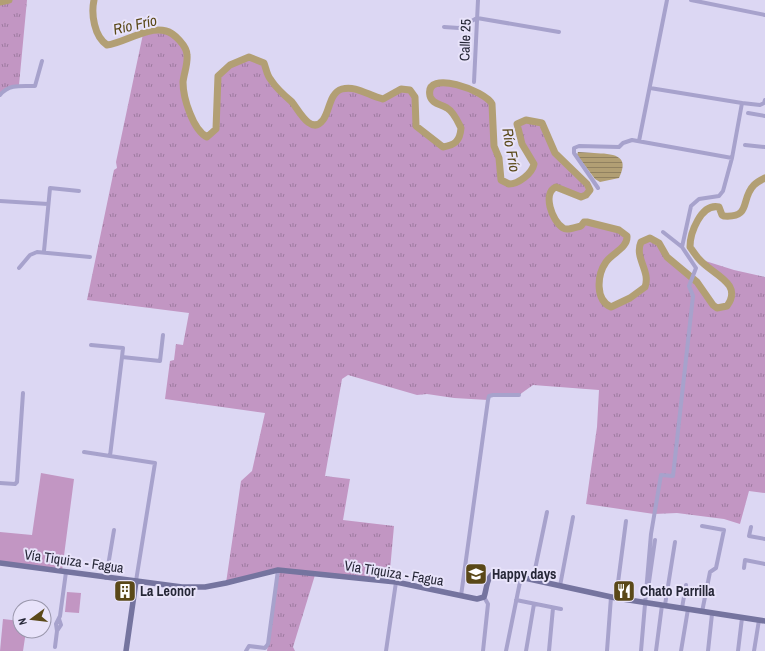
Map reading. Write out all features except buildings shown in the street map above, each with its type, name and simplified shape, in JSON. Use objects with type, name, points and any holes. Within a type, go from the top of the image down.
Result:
[{"type":"street","name":"Calle 25","points":[[474,82],[478,0]]},
{"type":"street","points":[[639,141],[667,0]]},
{"type":"street","points":[[691,0],[765,15]]},
{"type":"street","points":[[444,27],[459,28],[477,18],[559,32]]},
{"type":"street","points":[[0,95],[9,88],[20,85],[34,86],[42,61]]},
{"type":"street","points":[[650,88],[760,105],[764,103],[765,100]]},
{"type":"street","points":[[682,247],[691,206],[699,199],[719,196],[723,191],[732,158],[742,103]]},
{"type":"street","points":[[748,113],[765,116]]},
{"type":"street","points":[[598,188],[574,153],[574,148],[579,146],[619,147],[623,142],[632,140],[732,158]]},
{"type":"street","points":[[745,145],[765,147]]},
{"type":"street","points":[[44,251],[50,188],[79,191]]},
{"type":"street","points":[[0,201],[48,204]]},
{"type":"street","points":[[641,651],[651,534],[661,475],[673,476],[693,296],[690,286],[696,268],[682,247],[663,232]]},
{"type":"street","points":[[19,268],[30,255],[44,251],[90,257]]},
{"type":"street","points":[[122,357],[160,361],[163,334]]},
{"type":"street","points":[[91,344],[123,348],[110,456]]},
{"type":"street","points":[[0,483],[15,484],[17,482],[23,393]]},
{"type":"street","points":[[461,596],[488,400],[490,396],[493,395],[519,395]]},
{"type":"street","points":[[84,452],[155,463],[126,651]]},
{"type":"street","points":[[533,579],[547,512]]},
{"type":"street","points":[[560,586],[573,518]]},
{"type":"street","points":[[607,651],[626,521]]},
{"type":"street","points":[[702,526],[724,530],[716,568],[710,572],[702,612]]},
{"type":"street","points":[[751,527],[749,536],[765,539]]},
{"type":"street","points":[[106,578],[114,530]]},
{"type":"street","points":[[645,603],[655,540]]},
{"type":"street","points":[[656,651],[675,542]]},
{"type":"street","points":[[744,568],[745,560],[765,564]]},
{"type":"street","name":"Vía Tiquiza - Fagua","points":[[0,563],[182,587],[205,587],[278,570],[396,582],[477,599],[484,597]]},
{"type":"street","points":[[246,651],[249,646],[265,648],[268,644],[278,570]]},
{"type":"street","points":[[55,647],[57,631],[56,624],[59,619],[66,572]]},
{"type":"street","points":[[483,651],[488,604],[484,597],[489,578],[493,573],[533,579],[645,603],[762,621],[754,651]]},
{"type":"street","points":[[506,651],[521,577]]},
{"type":"street","points":[[386,651],[396,582]]},
{"type":"street","points":[[681,651],[686,585]]},
{"type":"street","points":[[516,600],[561,609]]},
{"type":"street","points":[[526,651],[534,604]]},
{"type":"street","points":[[549,651],[553,608]]},
{"type":"street","points":[[708,651],[712,614]]},
{"type":"street","points":[[738,651],[742,618]]},
{"type":"green space","points":[[9,0],[27,0],[19,85],[9,88],[0,95],[0,2]]},
{"type":"green space","points":[[154,31],[166,31],[173,34],[180,40],[185,48],[187,58],[183,89],[193,121],[197,128],[207,137],[216,129],[218,76],[230,65],[249,57],[264,63],[268,76],[275,86],[292,102],[305,120],[314,125],[323,120],[332,98],[342,89],[352,88],[383,99],[401,89],[410,90],[415,97],[416,126],[443,147],[456,142],[461,128],[450,110],[431,99],[431,88],[436,84],[445,83],[468,88],[479,93],[492,104],[494,146],[499,158],[501,180],[509,184],[513,184],[524,177],[531,171],[534,164],[522,144],[517,124],[526,120],[542,123],[555,153],[587,184],[590,190],[586,195],[581,197],[556,187],[552,190],[549,201],[550,207],[558,224],[564,229],[569,229],[581,226],[584,222],[587,222],[619,230],[627,236],[625,244],[606,262],[599,280],[602,299],[611,307],[630,298],[645,287],[646,275],[639,248],[641,242],[650,238],[659,243],[667,257],[697,282],[713,305],[717,308],[727,306],[731,299],[731,292],[724,280],[699,259],[734,270],[765,277],[765,493],[749,491],[740,524],[724,519],[677,513],[654,514],[586,504],[597,427],[599,390],[533,385],[519,395],[493,395],[488,400],[454,398],[427,394],[417,395],[348,375],[342,379],[325,476],[350,479],[343,520],[394,526],[389,581],[315,575],[293,647],[295,651],[267,651],[278,571],[226,583],[241,481],[252,471],[265,413],[165,399],[170,361],[174,360],[176,344],[183,345],[189,313],[87,300],[114,170],[117,168],[116,162],[143,34]]},
{"type":"green space","points":[[41,473],[74,479],[62,571],[0,563],[0,532],[32,535]]},
{"type":"green space","points":[[67,592],[81,593],[79,613],[65,612]]},
{"type":"green space","points":[[3,619],[12,620],[12,639],[25,639],[23,651],[0,651]]},
{"type":"shaded area","points":[[578,152],[607,154],[618,157],[623,164],[619,178],[600,182],[595,179],[577,155]]},
{"type":"waterway","name":"Río Frío","points":[[0,2],[9,0]]},
{"type":"waterway","name":"Río Frío","points":[[94,0],[94,24],[99,36],[107,45],[114,44],[143,33],[159,30],[169,32],[180,40],[187,55],[183,82],[187,105],[197,128],[207,137],[216,129],[218,76],[230,65],[249,57],[264,63],[268,76],[275,86],[292,102],[305,120],[314,125],[323,120],[332,98],[342,89],[352,88],[383,99],[401,89],[410,90],[415,97],[416,126],[443,147],[456,142],[461,128],[452,112],[431,99],[431,88],[436,84],[445,83],[468,88],[479,93],[492,104],[494,146],[499,158],[501,180],[509,184],[513,184],[528,175],[534,164],[522,144],[517,124],[526,120],[542,123],[555,153],[587,184],[590,190],[586,195],[581,197],[556,187],[552,190],[549,201],[552,214],[555,219],[565,229],[581,226],[584,222],[587,222],[619,230],[627,236],[625,244],[606,262],[599,280],[602,299],[611,307],[630,298],[645,287],[646,275],[639,248],[641,242],[650,238],[659,243],[667,257],[697,282],[713,305],[717,308],[727,306],[731,298],[729,285],[704,264],[690,247],[694,227],[702,214],[713,207],[719,207],[722,215],[724,216],[739,214],[742,211],[750,190],[755,184],[765,178]]},
{"type":"place","name":"Happy days","points":[[476,574]]},
{"type":"place","name":"La Leonor","points":[[125,591]]},
{"type":"place","name":"Chato Parrilla","points":[[624,591]]}]
